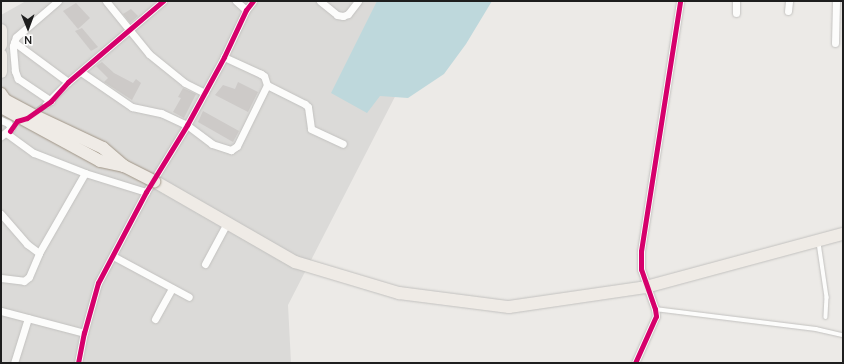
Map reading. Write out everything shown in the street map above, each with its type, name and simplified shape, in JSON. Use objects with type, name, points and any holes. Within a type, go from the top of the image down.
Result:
[{"type":"main road","points":[[1,30],[1,45]]},
{"type":"main road","points":[[1,55],[1,72]]},
{"type":"main road","points":[[1,94],[5,100],[35,116],[104,148],[124,166]]},
{"type":"main road","points":[[1,107],[100,161],[124,166],[154,181],[295,262],[399,293],[508,307],[646,287],[843,234]]},
{"type":"street","points":[[58,1],[16,37],[14,42],[15,71],[18,79],[48,102],[68,82],[163,1]]},
{"type":"street","points":[[106,1],[149,54],[167,70],[205,93]]},
{"type":"street","points":[[236,1],[246,10]]},
{"type":"street","points":[[78,363],[96,288],[146,192],[188,125],[246,10],[253,1]]},
{"type":"street","points":[[320,1],[337,15],[343,16],[348,14],[358,1]]},
{"type":"street","points":[[635,363],[654,322],[655,309],[646,287],[641,269],[642,234],[680,1]]},
{"type":"street","points":[[736,1],[736,13]]},
{"type":"street","points":[[788,11],[789,1]]},
{"type":"street","points":[[835,43],[836,1]]},
{"type":"street","points":[[14,42],[68,82]]},
{"type":"street","points":[[81,72],[132,107],[160,114],[188,125],[212,144],[231,150],[237,146],[267,85],[266,80],[261,74],[224,56]]},
{"type":"street","points":[[267,85],[305,104],[308,107],[311,129],[343,144]]},
{"type":"street","points":[[6,134],[17,121],[27,118]]},
{"type":"street","points":[[1,120],[10,126],[6,134]]},
{"type":"street","points":[[6,134],[34,153],[85,173],[146,192]]},
{"type":"street","points":[[1,278],[24,281],[27,280],[39,253],[85,173]]},
{"type":"street","points":[[1,214],[27,244],[39,253]]},
{"type":"street","points":[[205,264],[227,223]]},
{"type":"street","points":[[113,256],[189,297]]},
{"type":"street","points":[[155,319],[172,288]]},
{"type":"street","points":[[1,311],[84,333]]},
{"type":"street","points":[[14,363],[28,318]]},
{"type":"lane","points":[[818,240],[827,296],[826,317]]},
{"type":"lane","points":[[655,309],[816,329],[843,335]]},
{"type":"shaded area","points":[[26,1],[439,1],[441,7],[288,305],[291,363],[1,363],[1,15]]},
{"type":"water","points":[[377,1],[492,1],[466,44],[444,74],[408,98],[380,96],[367,113],[331,93]]},
{"type":"building","points":[[76,3],[90,18],[78,29],[63,11]]},
{"type":"building","points":[[131,9],[138,16],[130,23],[123,14]]},
{"type":"building","points":[[82,28],[98,47],[91,51],[75,31]]},
{"type":"building","points":[[102,62],[114,73],[133,83],[136,79],[141,83],[132,100],[104,82],[108,78],[96,66]]},
{"type":"building","points":[[238,82],[258,92],[248,112],[215,95],[223,85],[235,89]]},
{"type":"building","points":[[183,88],[196,94],[184,118],[173,112],[181,98],[178,97]]},
{"type":"building","points":[[203,111],[239,131],[233,142],[198,122]]},
{"type":"tunnel","points":[[30,116],[46,104]]},
{"type":"cycle path","points":[[10,131],[17,121],[27,118],[51,101],[68,82],[163,1]]},
{"type":"cycle path","points":[[78,363],[84,333],[98,283],[146,192],[187,125],[224,57],[246,10],[253,1]]},
{"type":"cycle path","points":[[635,363],[656,316],[641,269],[641,251],[680,1]]}]
